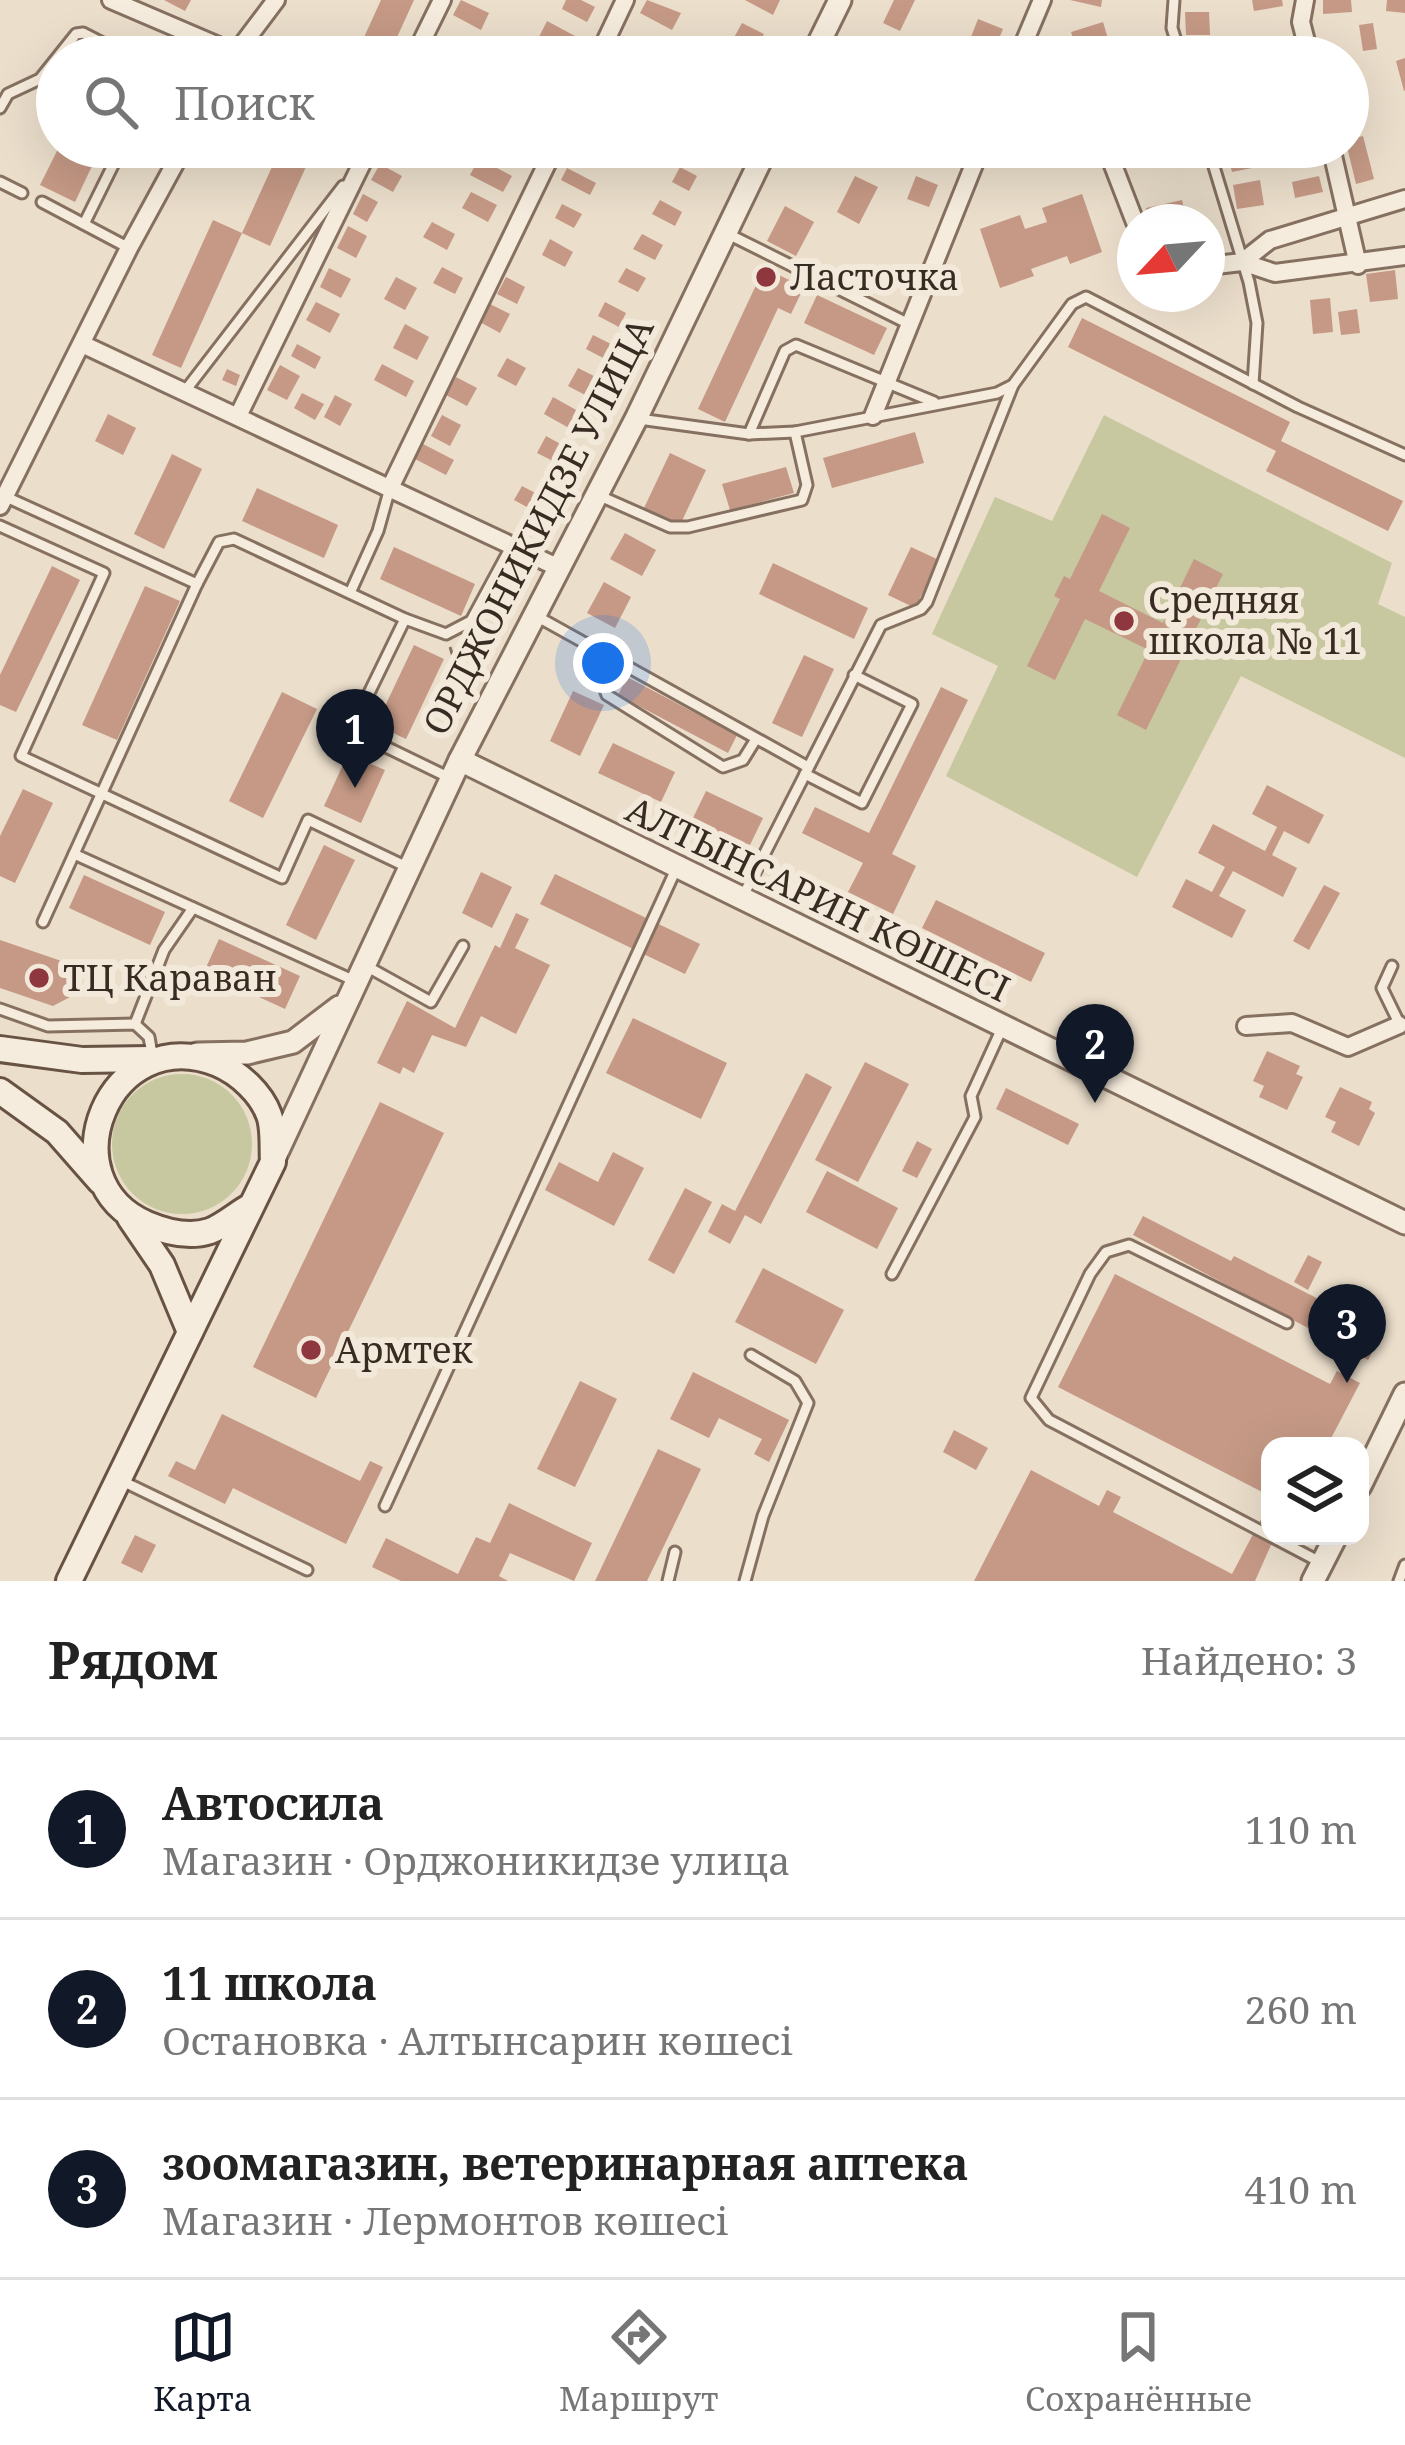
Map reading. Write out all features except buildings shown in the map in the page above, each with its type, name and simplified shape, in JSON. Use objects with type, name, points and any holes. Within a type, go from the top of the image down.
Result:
[{"type":"main road","points":[[0,1048],[82,1060],[194,1054],[239,1073],[269,1115],[272,1162],[69,1581]]},
{"type":"main road","points":[[102,1182],[94,1133],[115,1086],[153,1059]]},
{"type":"main road","points":[[0,1091],[56,1132],[129,1216],[162,1265],[190,1332]]},
{"type":"main road","points":[[129,1216],[169,1234],[208,1232],[249,1207]]},
{"type":"street","points":[[110,0],[191,36]]},
{"type":"street","points":[[249,36],[276,0]]},
{"type":"street","points":[[424,36],[442,0]]},
{"type":"street","points":[[608,36],[626,0]]},
{"type":"street","points":[[822,36],[840,0]]},
{"type":"street","points":[[1027,36],[1042,0]]},
{"type":"street","points":[[1305,0],[1301,22],[1305,36]]},
{"type":"street","points":[[2,501],[173,168]]},
{"type":"street","points":[[238,416],[360,168]]},
{"type":"street","points":[[391,488],[545,168]]},
{"type":"street","name":"ОРДЖОНИКИДЗЕ УЛИЦА","points":[[272,1162],[456,770],[636,419],[756,168]]},
{"type":"street","points":[[873,416],[972,168]]},
{"type":"street","points":[[1114,168],[1128,204]]},
{"type":"street","points":[[1336,168],[1358,265]]},
{"type":"street","points":[[1242,262],[1270,240],[1405,199]]},
{"type":"street","points":[[1225,264],[1242,262],[1275,273],[1405,256]]},
{"type":"street","points":[[82,344],[557,567]]},
{"type":"street","name":"АЛТЫНСАРИН КӨШЕСІ","points":[[456,770],[742,898],[1405,1223]]},
{"type":"street","points":[[194,1054],[248,1053],[293,1042],[344,1003]]},
{"type":"street","points":[[1246,1026],[1292,1023],[1348,1047],[1402,1026]]},
{"type":"street","points":[[1369,1472],[1398,1427],[1405,1394]]},
{"type":"street","points":[[1318,1572],[1332,1545]]},
{"type":"lane","points":[[1174,0],[1174,36]]},
{"type":"lane","points":[[0,108],[13,90],[36,81]]},
{"type":"lane","points":[[84,224],[112,168]]},
{"type":"lane","points":[[185,391],[356,168]]},
{"type":"lane","points":[[1214,168],[1257,323],[1253,383]]},
{"type":"lane","points":[[0,182],[22,193]]},
{"type":"lane","points":[[42,202],[129,248]]},
{"type":"lane","points":[[724,232],[908,323]]},
{"type":"lane","points":[[742,898],[881,626],[927,602],[1013,385],[1072,304],[1093,298],[1253,383],[1405,455]]},
{"type":"lane","points":[[749,434],[785,351],[796,345],[935,402]]},
{"type":"lane","points":[[636,419],[749,434],[795,432],[998,393],[1013,385]]},
{"type":"lane","points":[[596,494],[670,526],[688,527],[802,500],[807,485],[795,432]]},
{"type":"lane","points":[[350,593],[379,531],[391,488]]},
{"type":"lane","points":[[2,501],[196,584]]},
{"type":"lane","points":[[0,526],[104,573]]},
{"type":"lane","points":[[43,922],[196,584],[220,542],[234,538],[446,634],[471,621],[512,545]]},
{"type":"lane","points":[[118,548],[21,756],[282,878],[308,820],[409,868]]},
{"type":"lane","points":[[533,614],[862,803],[912,704],[854,675]]},
{"type":"lane","points":[[405,619],[351,730],[456,770]]},
{"type":"lane","points":[[586,644],[607,695],[723,767],[743,760],[756,739]]},
{"type":"lane","points":[[74,854],[193,908],[431,1002],[463,946]]},
{"type":"lane","points":[[385,1506],[677,867]]},
{"type":"lane","points":[[135,1024],[164,950],[193,908]]},
{"type":"lane","points":[[1392,966],[1382,988],[1402,1026]]},
{"type":"lane","points":[[0,1009],[48,1026],[135,1024],[149,1037],[153,1059]]},
{"type":"lane","points":[[892,1274],[975,1117],[971,1096],[1003,1026]]},
{"type":"lane","points":[[1287,1323],[1130,1245],[1106,1252],[1090,1274],[1031,1398],[1049,1420],[1318,1572]]},
{"type":"lane","points":[[746,1581],[763,1516],[808,1403],[795,1381],[751,1354]]},
{"type":"lane","points":[[120,1480],[307,1570]]},
{"type":"lane","points":[[668,1581],[675,1552]]},
{"type":"lane","points":[[1399,1581],[1405,1564]]},
{"type":"path","points":[[446,634],[465,696]]},
{"type":"green space","points":[[1104,415],[1392,563],[1378,604],[1405,617],[1405,758],[1241,676],[1137,877],[946,776],[998,666],[932,634],[995,497],[1052,521]]},
{"type":"green space","points":[[182,1074],[209,1079],[231,1095],[247,1117],[252,1144],[247,1171],[231,1193],[209,1209],[182,1214],[155,1209],[133,1193],[117,1171],[112,1144],[117,1117],[133,1095],[155,1079]]},
{"type":"place","name":"Ласточка","points":[[766,277]]},
{"type":"place","name":"Средняя школа № 11","points":[[1124,621]]},
{"type":"place","name":"Автосила","points":[[355,788]]},
{"type":"place","name":"ТЦ Караван","points":[[39,978]]},
{"type":"place","name":"11 школа","points":[[1095,1103]]},
{"type":"place","name":"Армтек","points":[[311,1350]]},
{"type":"place","name":"зоомагазин, ветеринарная аптека","points":[[1347,1383]]}]
